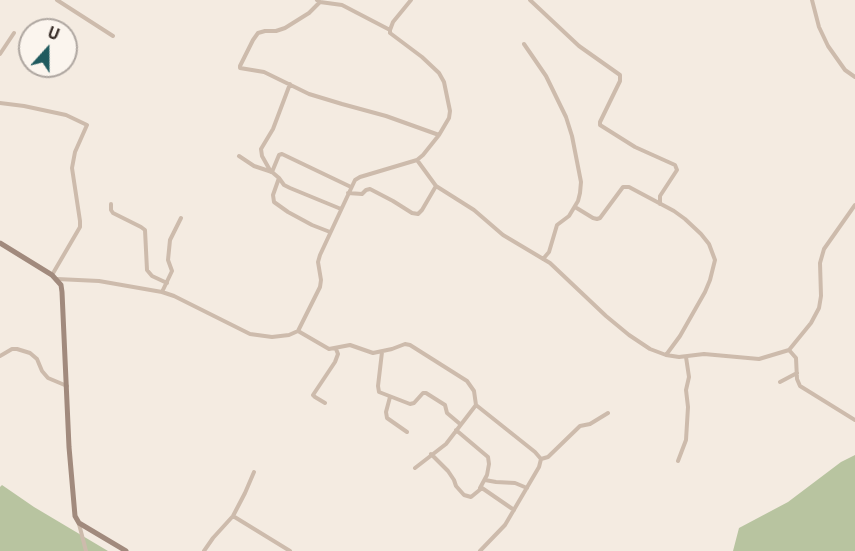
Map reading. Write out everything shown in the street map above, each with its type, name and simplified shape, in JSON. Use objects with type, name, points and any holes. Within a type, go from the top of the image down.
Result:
[{"type":"street","points":[[57,0],[113,36]]},
{"type":"street","points":[[0,243],[55,277],[99,281],[162,292],[250,334],[285,337],[298,331],[320,287],[319,258],[355,180],[417,160],[439,135],[450,115],[444,82],[439,73],[392,36],[390,30],[393,22],[411,0]]},
{"type":"street","points":[[530,0],[579,46],[620,75],[620,81],[600,124],[635,147],[675,165],[677,170],[660,196],[660,204]]},
{"type":"street","points":[[812,0],[819,27],[828,46],[845,70],[855,77]]},
{"type":"street","points":[[390,30],[342,5],[319,1],[309,13],[285,28],[276,32],[258,33],[240,66],[242,69],[264,72],[309,94],[386,116],[439,135]]},
{"type":"street","points":[[0,54],[14,33]]},
{"type":"street","points":[[524,44],[546,76],[566,117],[581,182],[575,207],[557,225],[549,252],[543,259]]},
{"type":"street","points":[[290,84],[275,124],[261,149],[262,156],[284,185],[341,209]]},
{"type":"street","points":[[0,103],[66,115],[87,125],[75,152],[72,168],[80,224],[55,277]]},
{"type":"street","points":[[272,172],[279,155],[282,154],[351,187]]},
{"type":"street","points":[[239,156],[250,164],[272,172]]},
{"type":"street","points":[[417,160],[436,186],[554,267],[630,335],[650,349],[666,355],[686,357],[709,354],[759,359],[789,350],[811,323],[819,308],[820,263],[824,249],[855,205]]},
{"type":"street","points":[[279,178],[273,195],[274,202],[312,225],[330,232]]},
{"type":"street","points":[[348,193],[362,194],[370,189],[412,213],[418,214],[423,210],[436,186]]},
{"type":"street","points":[[575,207],[593,218],[600,218],[621,189],[631,187],[685,219],[709,244],[715,260],[710,280],[680,336],[666,355]]},
{"type":"street","points":[[111,204],[113,213],[145,230],[147,270],[152,276],[167,283]]},
{"type":"street","points":[[162,292],[172,271],[168,260],[171,240],[181,218]]},
{"type":"street","points":[[55,277],[62,292],[74,512],[86,551]]},
{"type":"street","points":[[298,331],[332,350],[350,345],[370,352],[382,352],[405,344],[410,345],[467,381],[474,391],[477,405],[541,459]]},
{"type":"street","points":[[0,356],[12,349],[30,353],[38,359],[42,371],[48,378],[67,386]]},
{"type":"street","points":[[325,403],[313,395],[332,368],[338,354],[336,349]]},
{"type":"street","points":[[789,350],[796,358],[798,383],[803,389],[855,420]]},
{"type":"street","points":[[382,352],[378,390],[390,397],[412,404],[423,393],[426,393],[445,405],[447,413],[460,424]]},
{"type":"street","points":[[678,461],[686,440],[688,406],[686,390],[689,376],[686,357]]},
{"type":"street","points":[[780,382],[797,373]]},
{"type":"street","points":[[390,397],[386,417],[408,432]]},
{"type":"street","points":[[415,468],[446,444],[477,405]]},
{"type":"street","points":[[541,459],[548,457],[579,426],[590,424],[608,413]]},
{"type":"street","points":[[431,454],[448,471],[464,495],[471,497],[485,480],[489,464],[488,458],[456,430]]},
{"type":"street","points":[[480,551],[505,525],[541,459]]},
{"type":"street","points":[[204,551],[233,516],[246,493],[254,472]]},
{"type":"street","points":[[485,480],[515,483],[527,488]]},
{"type":"street","points":[[480,488],[485,489],[514,510]]},
{"type":"street","points":[[233,516],[290,551]]},
{"type":"street","points":[[79,523],[126,551]]},
{"type":"green space","points":[[855,455],[855,551],[733,551],[739,528],[788,502],[841,462]]},
{"type":"green space","points":[[2,485],[108,551],[0,551],[0,487]]}]
